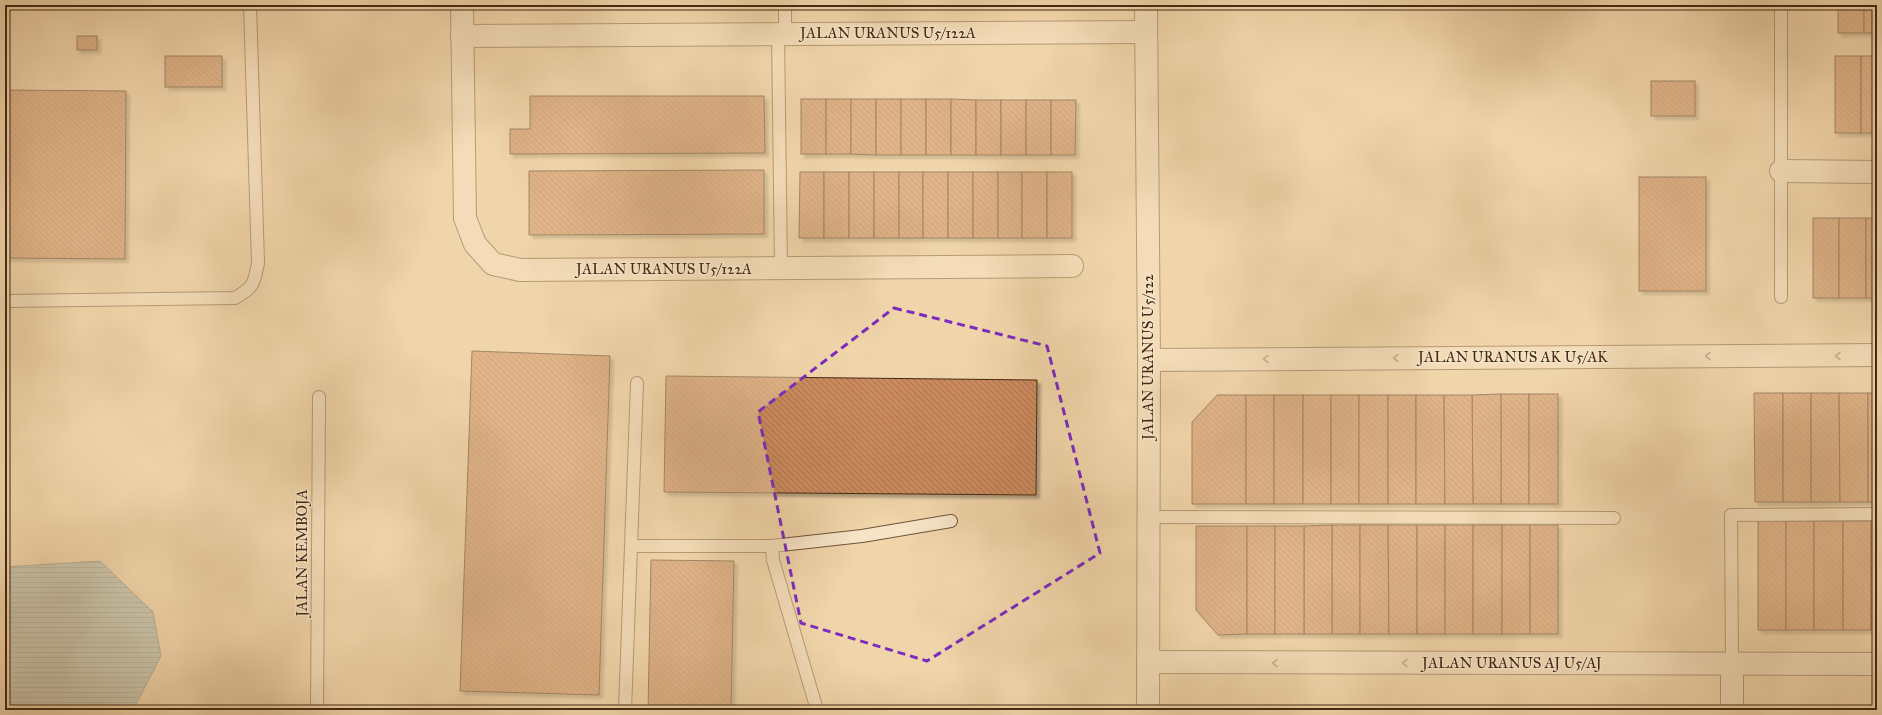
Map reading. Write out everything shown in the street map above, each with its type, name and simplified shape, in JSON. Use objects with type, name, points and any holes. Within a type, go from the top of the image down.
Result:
[{"type":"street","name":"JALAN URANUS U5/122A","points":[[462,5],[465,218],[475,244],[493,264],[520,270],[1072,266]]},
{"type":"street","name":"JALAN URANUS U5/122","points":[[1146,5],[1149,360],[1148,710]]},
{"type":"street","name":"JALAN URANUS U5/122A","points":[[462,36],[1146,32]]},
{"type":"street","points":[[1781,172],[1877,172]]},
{"type":"street","name":"JALAN URANUS AK U5/AK","points":[[1149,360],[1877,356]]},
{"type":"street","name":"JALAN URANUS AJ U5/AJ","points":[[1148,662],[1877,664]]},
{"type":"street","points":[[1732,663],[1732,710]]},
{"type":"lane","points":[[5,301],[235,298],[250,290],[256,278],[258,263],[250,5]]},
{"type":"lane","points":[[781,268],[782,33],[785,5]]},
{"type":"lane","points":[[1781,5],[1781,297]]},
{"type":"lane","points":[[625,710],[638,383]]},
{"type":"lane","name":"JALAN KEMBOJA","points":[[317,710],[319,397]]},
{"type":"lane","points":[[1732,663],[1731,514],[1877,514]]},
{"type":"lane","points":[[1148,517],[1614,518]]},
{"type":"lane","points":[[631,546],[772,546],[862,536],[951,521]]},
{"type":"lane","points":[[772,546],[773,560],[817,710]]},
{"type":"highlighted area","points":[[894,308],[1047,346],[1100,553],[927,661],[801,623],[758,412]]},
{"type":"water","points":[[100,561],[153,612],[161,656],[133,710],[5,710],[5,567]]},
{"type":"building","points":[[1838,5],[1864,5],[1864,33],[1838,33]]},
{"type":"building","points":[[1864,5],[1877,5],[1877,33],[1864,33]]},
{"type":"building","points":[[77,36],[97,36],[97,50],[77,50]]},
{"type":"building","points":[[165,56],[222,56],[222,87],[165,87]]},
{"type":"building","points":[[1835,56],[1861,56],[1861,133],[1835,133]]},
{"type":"building","points":[[1861,56],[1877,56],[1877,133],[1861,133]]},
{"type":"building","points":[[1651,81],[1695,81],[1695,116],[1651,116]]},
{"type":"building","points":[[5,90],[126,91],[125,259],[5,258]]},
{"type":"building","points":[[530,96],[764,96],[765,153],[510,154],[510,129],[530,129]]},
{"type":"building","points":[[801,99],[826,99],[826,154],[801,154]]},
{"type":"building","points":[[826,99],[851,99],[851,154],[826,154]]},
{"type":"building","points":[[851,99],[876,99],[876,155],[851,154]]},
{"type":"building","points":[[876,99],[901,99],[901,155],[876,155]]},
{"type":"building","points":[[901,99],[926,99],[926,155],[901,155]]},
{"type":"building","points":[[926,99],[951,99],[951,155],[926,155]]},
{"type":"building","points":[[951,99],[976,100],[976,155],[951,155]]},
{"type":"building","points":[[976,100],[1001,100],[1001,155],[976,155]]},
{"type":"building","points":[[1001,100],[1026,100],[1026,155],[1001,155]]},
{"type":"building","points":[[1026,100],[1051,100],[1051,155],[1026,155]]},
{"type":"building","points":[[1051,100],[1076,100],[1075,155],[1051,155]]},
{"type":"building","points":[[764,170],[764,234],[529,235],[529,171]]},
{"type":"building","points":[[800,172],[824,172],[824,238],[799,238]]},
{"type":"building","points":[[824,172],[849,172],[849,238],[824,238]]},
{"type":"building","points":[[849,172],[874,172],[874,238],[849,238]]},
{"type":"building","points":[[874,172],[899,172],[899,238],[874,238]]},
{"type":"building","points":[[899,172],[923,172],[923,238],[899,238]]},
{"type":"building","points":[[923,172],[948,172],[948,238],[923,238]]},
{"type":"building","points":[[948,172],[973,172],[973,238],[948,238]]},
{"type":"building","points":[[973,172],[998,172],[998,238],[973,238]]},
{"type":"building","points":[[998,172],[1022,172],[1022,238],[998,238]]},
{"type":"building","points":[[1022,172],[1047,172],[1047,238],[1022,238]]},
{"type":"building","points":[[1047,172],[1072,172],[1072,238],[1047,238]]},
{"type":"building","points":[[1639,177],[1706,177],[1706,291],[1639,291]]},
{"type":"building","points":[[1813,218],[1839,218],[1839,298],[1813,298]]},
{"type":"building","points":[[1839,218],[1866,218],[1866,298],[1839,298]]},
{"type":"building","points":[[1866,218],[1877,218],[1877,298],[1866,298]]},
{"type":"building","points":[[472,351],[610,356],[599,695],[460,691]]},
{"type":"building","points":[[666,376],[1037,380],[1036,495],[664,492]]},
{"type":"building","points":[[1754,393],[1783,393],[1783,502],[1755,502]]},
{"type":"building","points":[[1783,393],[1811,393],[1811,502],[1783,502]]},
{"type":"building","points":[[1811,393],[1839,393],[1840,502],[1811,502]]},
{"type":"building","points":[[1839,393],[1868,393],[1868,502],[1840,502]]},
{"type":"building","points":[[1868,393],[1877,393],[1877,502],[1868,502]]},
{"type":"building","points":[[1501,394],[1529,394],[1529,504],[1501,504]]},
{"type":"building","points":[[1501,394],[1501,504],[1473,504],[1472,395]]},
{"type":"building","points":[[1529,394],[1558,394],[1558,504],[1529,504]]},
{"type":"building","points":[[1217,395],[1246,395],[1246,504],[1192,504],[1192,422]]},
{"type":"building","points":[[1246,395],[1274,395],[1274,504],[1246,504]]},
{"type":"building","points":[[1274,395],[1303,395],[1303,504],[1274,504]]},
{"type":"building","points":[[1303,395],[1331,395],[1331,504],[1303,504]]},
{"type":"building","points":[[1331,395],[1359,395],[1359,504],[1331,504]]},
{"type":"building","points":[[1359,395],[1388,395],[1388,504],[1359,504]]},
{"type":"building","points":[[1388,395],[1416,395],[1416,504],[1388,504]]},
{"type":"building","points":[[1416,395],[1444,395],[1445,504],[1416,504]]},
{"type":"building","points":[[1444,395],[1472,395],[1473,504],[1445,504]]},
{"type":"building","points":[[1758,521],[1786,521],[1786,630],[1758,630]]},
{"type":"building","points":[[1786,521],[1814,521],[1814,630],[1786,630]]},
{"type":"building","points":[[1814,521],[1843,521],[1843,630],[1814,630]]},
{"type":"building","points":[[1843,521],[1871,521],[1871,630],[1843,630]]},
{"type":"building","points":[[1871,521],[1877,521],[1877,630],[1871,630]]},
{"type":"building","points":[[1332,525],[1360,525],[1360,634],[1332,634]]},
{"type":"building","points":[[1332,525],[1332,634],[1304,634],[1304,526]]},
{"type":"building","points":[[1360,525],[1388,525],[1389,634],[1360,634]]},
{"type":"building","points":[[1388,525],[1417,525],[1417,634],[1389,634]]},
{"type":"building","points":[[1417,525],[1445,525],[1445,634],[1417,634]]},
{"type":"building","points":[[1445,525],[1473,525],[1473,634],[1445,634]]},
{"type":"building","points":[[1473,525],[1502,525],[1502,634],[1473,634]]},
{"type":"building","points":[[1502,525],[1530,525],[1530,634],[1502,634]]},
{"type":"building","points":[[1530,525],[1558,525],[1558,634],[1530,634]]},
{"type":"building","points":[[1196,526],[1247,526],[1247,634],[1218,635],[1196,610]]},
{"type":"building","points":[[1247,526],[1275,526],[1275,634],[1247,634]]},
{"type":"building","points":[[1275,526],[1304,526],[1304,634],[1275,634]]},
{"type":"building","points":[[651,560],[734,561],[731,710],[648,710]]}]
